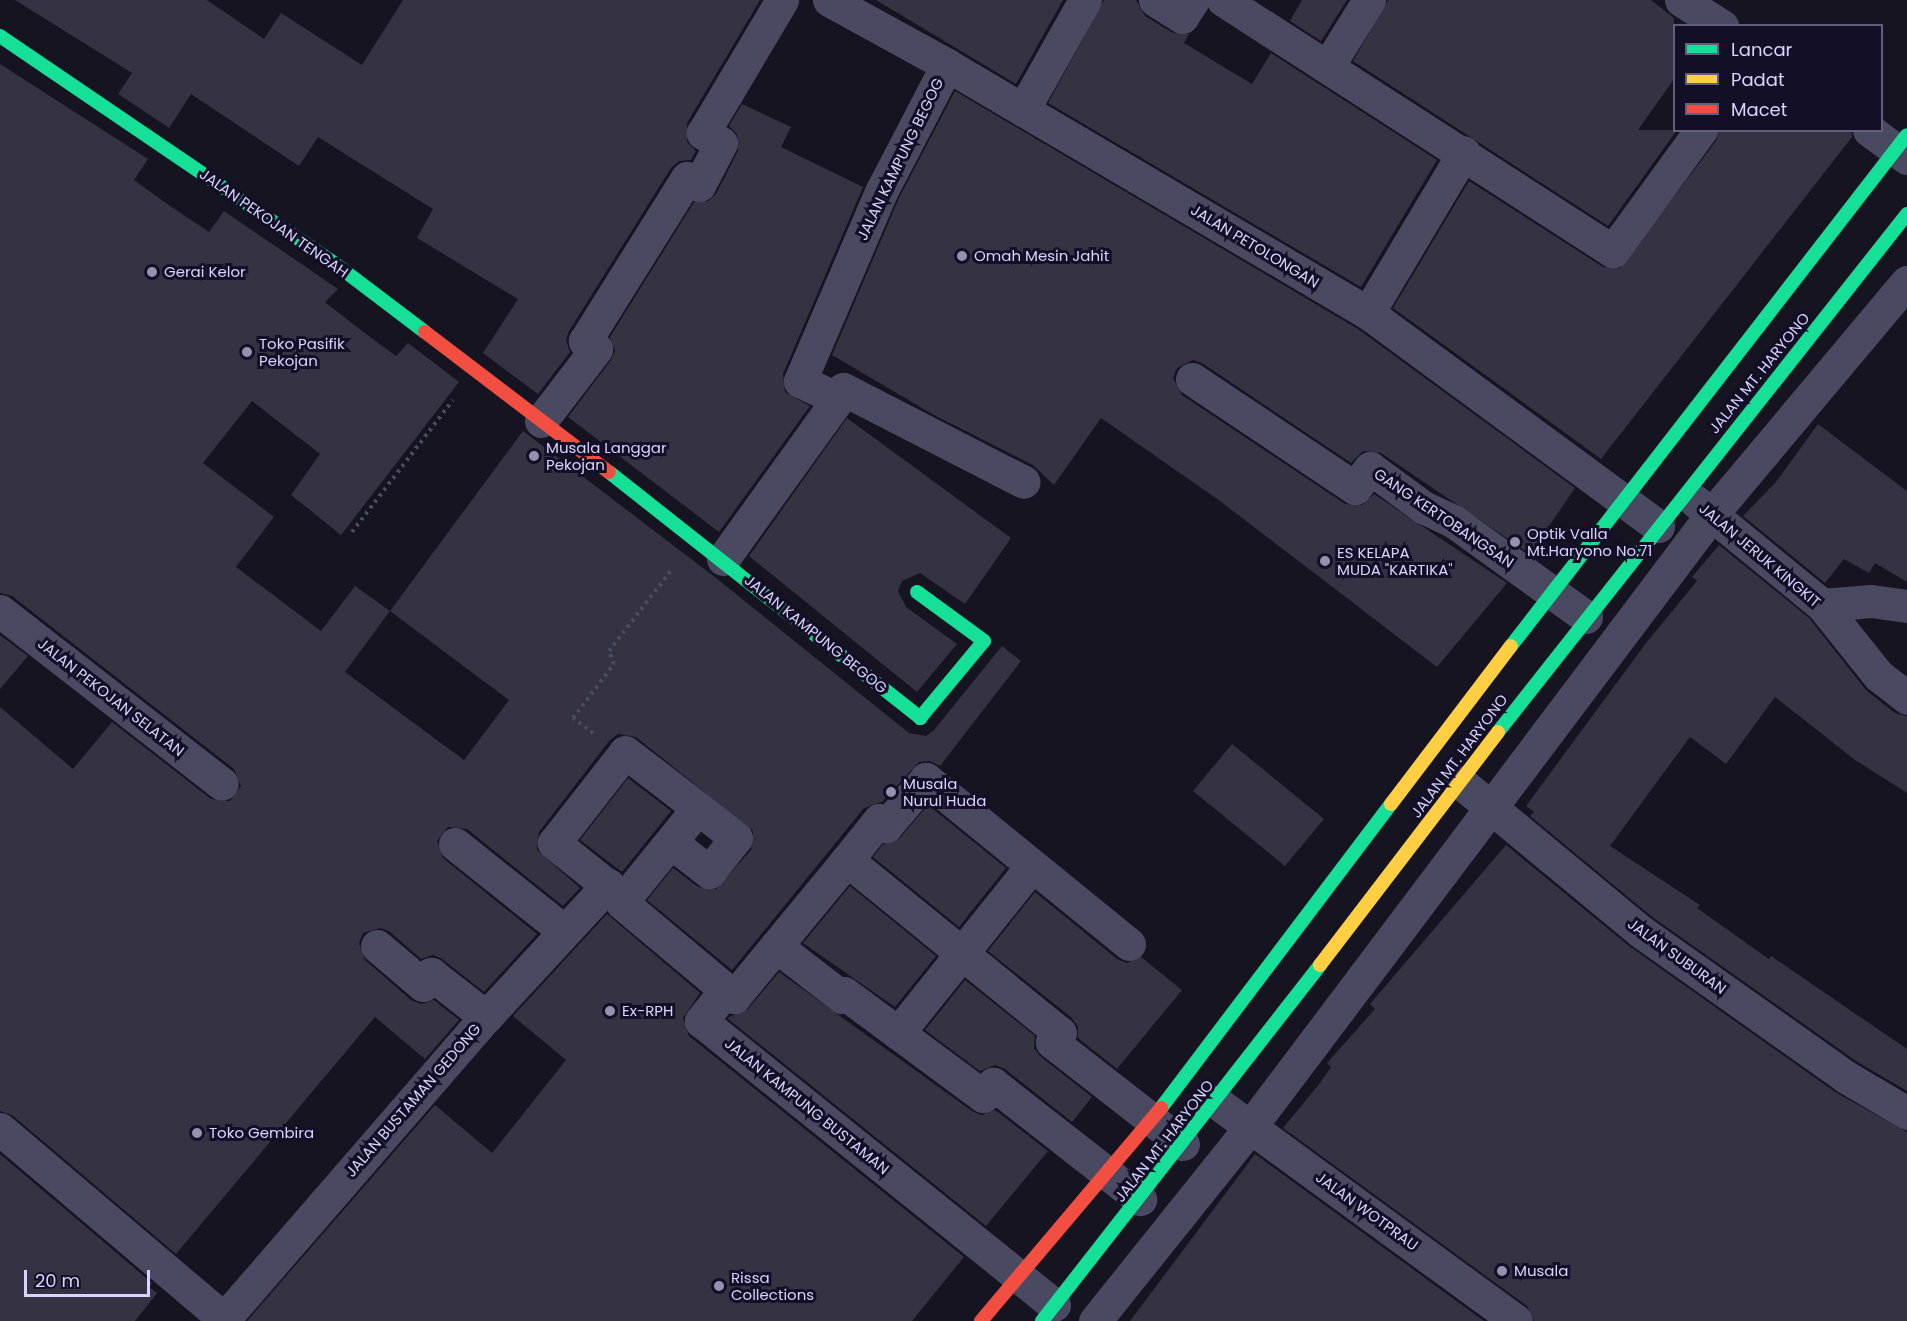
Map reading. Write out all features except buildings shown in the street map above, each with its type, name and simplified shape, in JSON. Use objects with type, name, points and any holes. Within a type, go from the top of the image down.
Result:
[{"type":"street","points":[[541,421],[596,349],[585,341],[687,178],[699,185],[721,143],[703,133],[782,0]]},
{"type":"street","name":"JALAN PETOLONGAN","points":[[829,0],[947,65],[1368,313],[1658,526]]},
{"type":"street","points":[[1023,110],[1085,0]]},
{"type":"street","points":[[1155,0],[1182,17],[1193,0]]},
{"type":"street","points":[[1223,0],[1464,152],[1613,251],[1700,132]]},
{"type":"street","points":[[1328,66],[1369,0]]},
{"type":"street","points":[[1681,0],[1719,24]]},
{"type":"street","name":"JALAN PEKOJAN TENGAH","points":[[0,36],[334,263],[723,559]]},
{"type":"street","name":"JALAN KAMPUNG BEGOG","points":[[947,65],[882,190],[800,381],[838,399],[843,389],[1024,482]]},
{"type":"street","points":[[981,1321],[1151,1121],[1552,591],[1903,148],[1873,132]]},
{"type":"street","points":[[1368,313],[1464,152]]},
{"type":"street","name":"JALAN MT. HARYONO","points":[[1048,1313],[1216,1102],[1586,617],[1907,214]]},
{"type":"street","points":[[1095,1321],[1251,1126],[1494,808],[1712,514],[1907,282]]},
{"type":"street","name":"GANG KERTOBANGSAN","points":[[1192,379],[1355,488],[1370,468],[1552,591]]},
{"type":"street","points":[[723,559],[838,399]]},
{"type":"street","name":"JALAN JERUK KINGKIT","points":[[1684,493],[1822,605],[1878,675],[1907,698]]},
{"type":"street","name":"JALAN KAMPUNG BEGOG","points":[[723,559],[920,718],[984,641],[917,592]]},
{"type":"street","points":[[1552,591],[1586,617]]},
{"type":"street","points":[[1822,605],[1871,602],[1907,606]]},
{"type":"street","name":"JALAN PEKOJAN SELATAN","points":[[0,611],[222,784]]},
{"type":"street","points":[[672,843],[709,872],[736,838],[625,752],[554,843],[616,892],[622,903],[734,997],[879,820],[886,826],[926,779],[1129,944]]},
{"type":"street","name":"JALAN SUBURAN","points":[[1460,782],[1640,931],[1846,1077],[1907,1113]]},
{"type":"street","name":"JALAN BUSTAMAN GEDONG","points":[[225,1320],[486,1017],[564,931],[616,892],[672,843],[698,808]]},
{"type":"street","points":[[455,844],[564,931]]},
{"type":"street","points":[[847,860],[1060,1033],[1052,1042],[1183,1144]]},
{"type":"street","points":[[898,1033],[1032,866]]},
{"type":"street","points":[[376,946],[423,985],[431,974],[486,1017]]},
{"type":"street","points":[[776,946],[842,997],[844,993],[983,1096],[993,1084],[1140,1199]]},
{"type":"street","name":"JALAN KAMPUNG BUSTAMAN","points":[[726,990],[701,1020],[1018,1276],[1048,1313]]},
{"type":"street","name":"JALAN WOTPRAU","points":[[1216,1102],[1516,1321]]},
{"type":"street","points":[[0,1130],[225,1320]]},
{"type":"path","points":[[352,532],[475,370]]},
{"type":"path","points":[[623,756],[573,718],[614,664],[609,651],[696,539]]},
{"type":"traffic: fast","points":[[0,36],[334,263],[425,332]]},
{"type":"traffic: fast","points":[[1511,646],[1907,135]]},
{"type":"traffic: fast","points":[[1498,732],[1907,214]]},
{"type":"traffic: fast","points":[[609,472],[920,718],[984,641],[917,592]]},
{"type":"traffic: fast","points":[[1161,1108],[1391,804]]},
{"type":"traffic: fast","points":[[1042,1321],[1320,965]]},
{"type":"traffic: slow","points":[[1391,804],[1511,646]]},
{"type":"traffic: slow","points":[[1320,965],[1498,732]]},
{"type":"traffic: jam","points":[[425,332],[609,472]]},
{"type":"traffic: jam","points":[[981,1321],[1161,1108]]},
{"type":"place","name":"Omah Mesin Jahit","points":[[962,256]]},
{"type":"place","name":"Gerai Kelor","points":[[152,272]]},
{"type":"place","name":"Toko Pasifik Pekojan","points":[[247,352]]},
{"type":"place","name":"Musala Langgar Pekojan","points":[[534,456]]},
{"type":"place","name":"Optik Valla Mt.Haryono No.71","points":[[1515,542]]},
{"type":"place","name":"ES KELAPA MUDA \"KARTIKA\"","points":[[1325,561]]},
{"type":"place","name":"Musala Nurul Huda","points":[[891,792]]},
{"type":"place","name":"Ex-RPH","points":[[610,1011]]},
{"type":"place","name":"Toko Gembira","points":[[197,1133]]},
{"type":"place","name":"Musala","points":[[1502,1271]]},
{"type":"place","name":"Rissa Collections","points":[[719,1286]]}]
